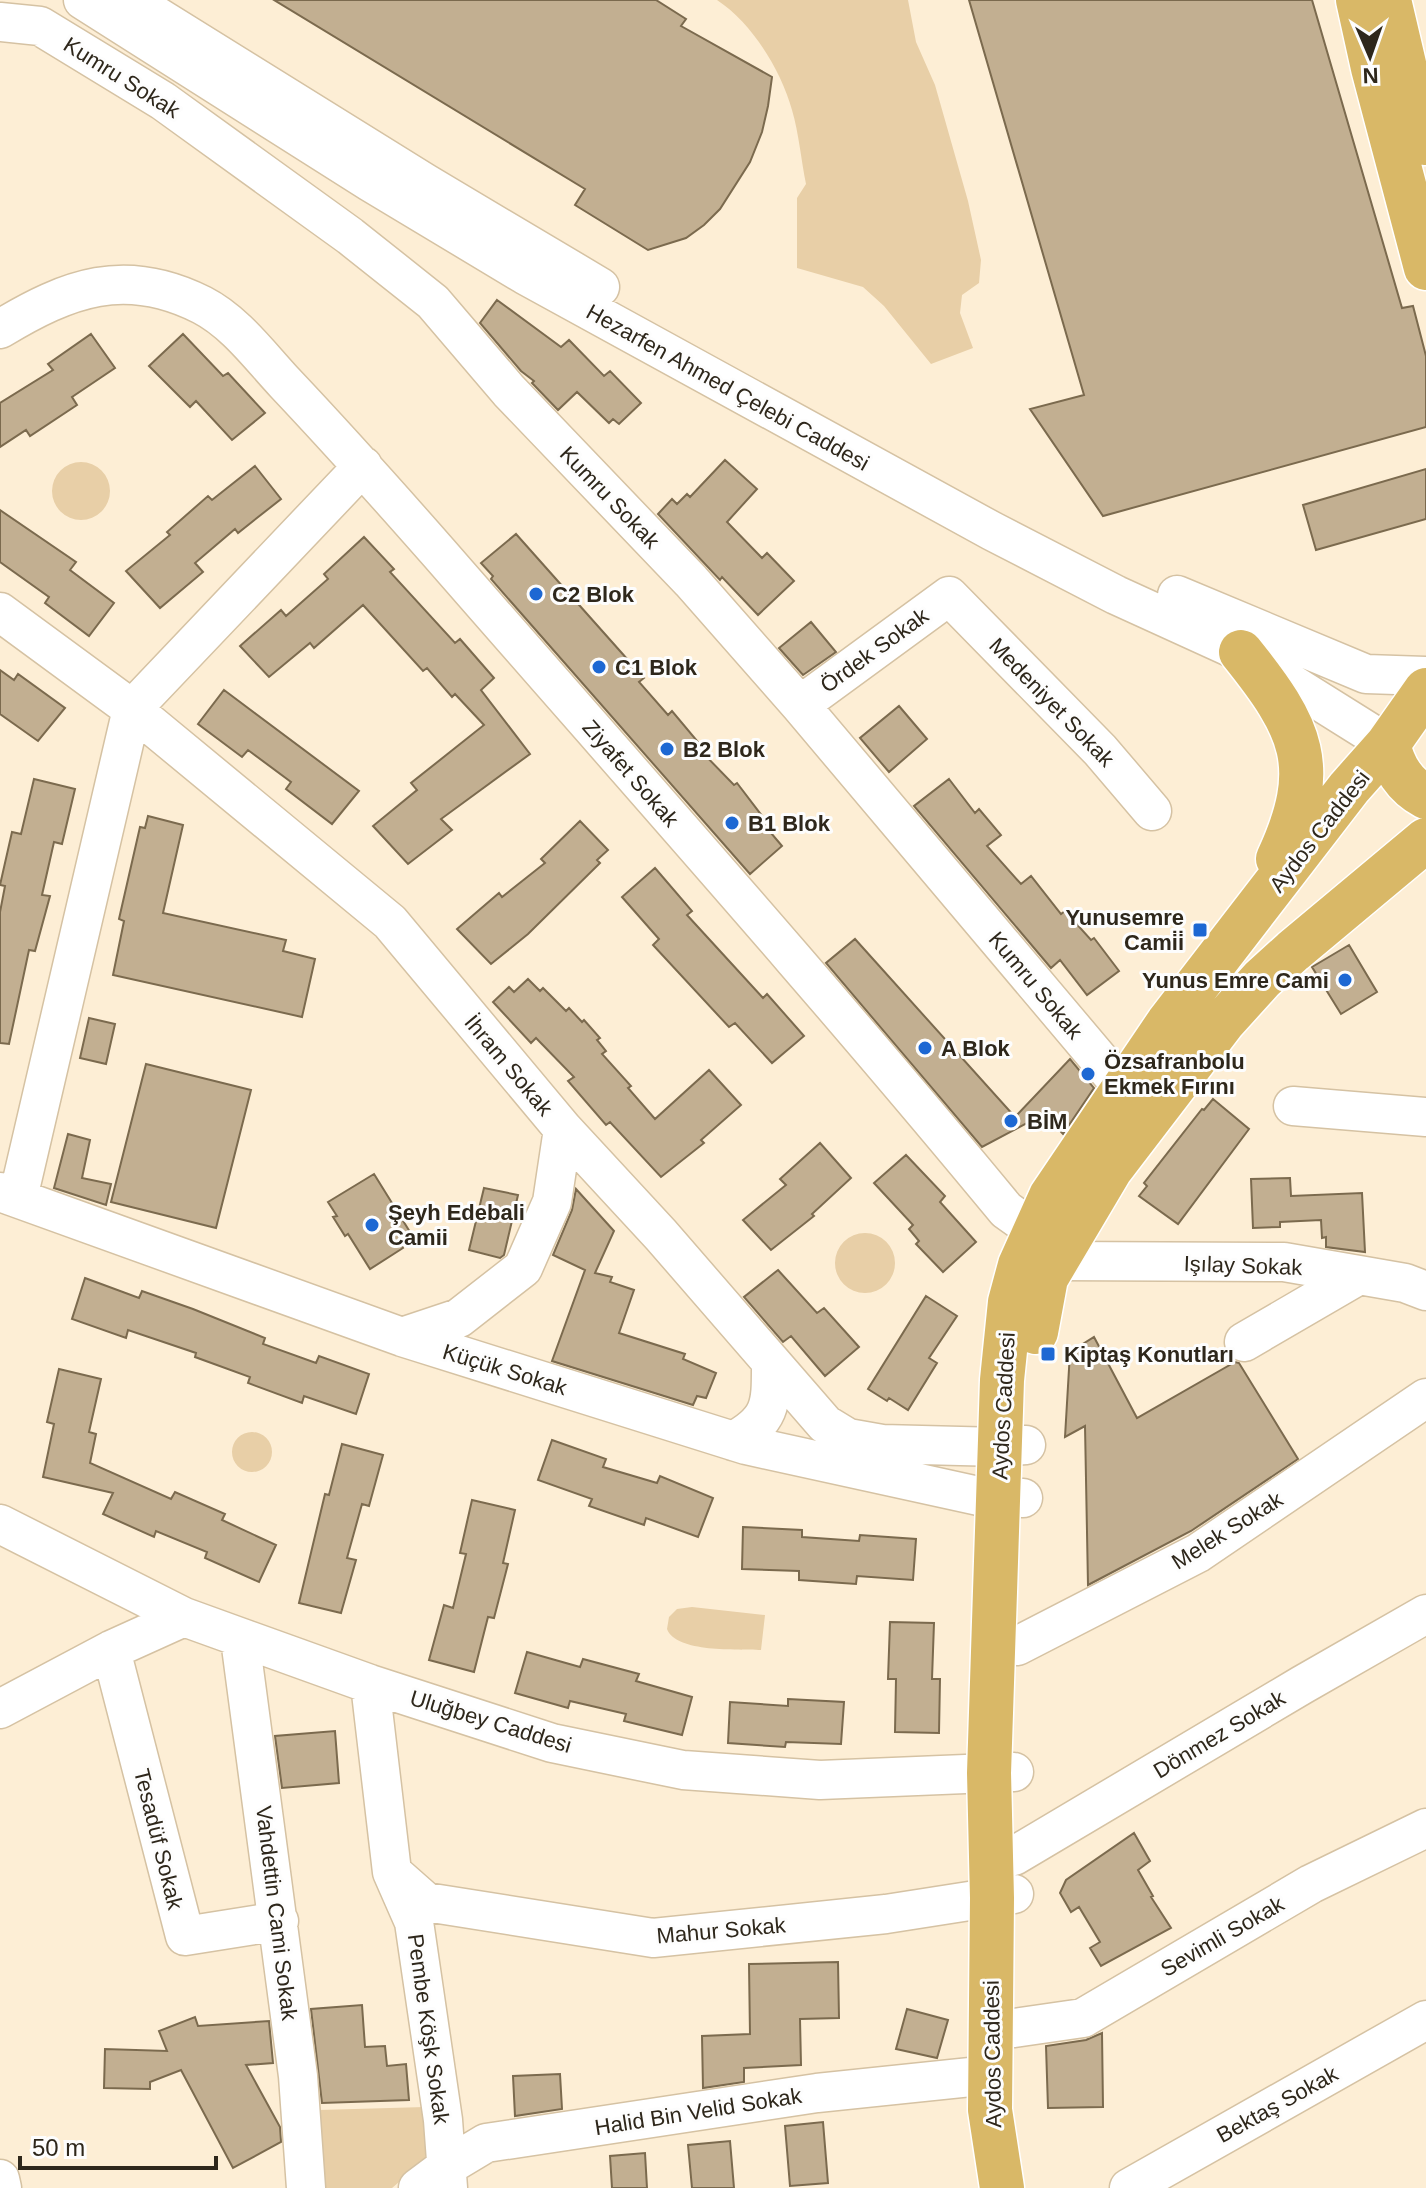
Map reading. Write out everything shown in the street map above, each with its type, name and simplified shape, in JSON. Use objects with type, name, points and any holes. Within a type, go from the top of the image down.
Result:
[{"type":"main road","points":[[1358,0],[1426,268]]},
{"type":"main road","points":[[1389,0],[1426,143]]},
{"type":"main road","points":[[1241,652],[1276,695],[1301,752],[1302,766],[1299,804],[1286,842],[1249,922]]},
{"type":"main road","name":"Aydos Caddesi","points":[[1029,2188],[1015,2099],[1002,1773],[1013,1446],[1046,1278],[1045,1246],[1051,1196],[1168,1023],[1249,922],[1349,788],[1388,744],[1426,690]]},
{"type":"main road","points":[[1388,744],[1393,765],[1406,783],[1426,797]]},
{"type":"main road","name":"Aydos Caddesi","points":[[1045,1246],[1110,1170],[1224,1021],[1262,979],[1426,840]]},
{"type":"main road","name":"Aydos Caddesi","points":[[1002,1773],[1017,1646],[1011,1498]]},
{"type":"main road","name":"Aydos Caddesi","points":[[1002,2188],[992,2134],[990,2075],[1007,1883]]},
{"type":"street","name":"Hezarfen Ahmed Çelebi Caddesi","points":[[83,0],[357,174],[525,275],[992,531],[1116,595],[1241,652],[1388,744]]},
{"type":"street","name":"Hezarfen Ahmed Çelebi Caddesi","points":[[132,0],[411,175],[568,269],[870,439],[1168,591],[1366,674],[1426,676]]},
{"type":"street","name":"Kumru Sokak","points":[[0,22],[40,26],[163,101],[350,236],[433,302],[509,391],[691,581],[800,705],[1124,1089]]},
{"type":"street","name":"Ziyafet Sokak","points":[[0,329],[34,309],[75,291],[115,284],[170,291],[224,317],[363,466],[870,1046],[1006,1210],[1045,1246]]},
{"type":"street","points":[[9,1195],[132,709],[363,466]]},
{"type":"street","name":"Ördek Sokak","points":[[800,705],[949,596]]},
{"type":"street","name":"Medeniyet Sokak","points":[[949,596],[1100,750],[1152,811]]},
{"type":"street","name":"İhram Sokak","points":[[0,612],[132,709],[390,922],[563,1129],[661,1235],[825,1424],[848,1438],[882,1444],[1013,1446]]},
{"type":"street","points":[[1293,1106],[1426,1117]]},
{"type":"street","points":[[402,1337],[459,1318],[523,1268],[552,1202],[563,1129]]},
{"type":"street","name":"Küçük Sokak","points":[[9,1195],[402,1337],[733,1441],[869,1474],[1011,1498]]},
{"type":"street","name":"Işılay Sokak","points":[[1045,1246],[1284,1262],[1405,1283],[1426,1291]]},
{"type":"street","points":[[1244,1342],[1359,1275]]},
{"type":"street","points":[[733,1441],[761,1423],[770,1406],[771,1363]]},
{"type":"street","name":"Melek Sokak","points":[[1017,1646],[1198,1553],[1426,1398]]},
{"type":"street","name":"Uluğbey Caddesi","points":[[0,1524],[184,1617],[370,1684],[552,1743],[683,1770],[820,1780],[1002,1773]]},
{"type":"street","name":"Dönmez Sokak","points":[[1007,1883],[1302,1685],[1426,1614]]},
{"type":"street","points":[[0,1709],[111,1650],[184,1617]]},
{"type":"street","name":"Vahdettin Cami Sokak","points":[[240,1639],[298,2076],[306,2188]]},
{"type":"street","name":"Tesadüf Sokak","points":[[111,1650],[185,1936],[279,1921]]},
{"type":"street","name":"Pembe Köşk Sokak","points":[[370,1684],[392,1872],[414,1922],[443,2120],[438,2181]]},
{"type":"street","name":"Sevimli Sokak","points":[[1014,2028],[1083,2018],[1311,1884],[1426,1828]]},
{"type":"street","name":"Mahur Sokak","points":[[392,1872],[426,1902],[653,1938],[886,1914],[1007,1883]]},
{"type":"street","name":"Bektaş Sokak","points":[[1129,2188],[1426,2020]]},
{"type":"street","name":"Halid Bin Velid Sokak","points":[[438,2181],[486,2143],[817,2093],[990,2075]]},
{"type":"street","points":[[0,2179],[2,2188]]},
{"type":"shaded area","points":[[717,0],[908,0],[916,42],[935,85],[968,201],[981,260],[979,283],[962,295],[960,313],[973,348],[931,364],[884,306],[863,287],[797,268],[797,198],[806,184],[792,110],[781,79],[764,49],[742,21]]},
{"type":"shaded area","points":[[81,462],[92,464],[101,471],[108,480],[108,502],[101,511],[92,518],[81,520],[70,518],[61,511],[54,502],[52,491],[54,480],[61,471],[70,464]]},
{"type":"shaded area","points":[[865,1233],[876,1235],[886,1242],[893,1252],[893,1274],[886,1284],[876,1291],[865,1293],[854,1291],[844,1284],[837,1274],[835,1263],[837,1252],[844,1242],[854,1235]]},
{"type":"shaded area","points":[[252,1432],[266,1438],[272,1452],[266,1466],[252,1472],[238,1466],[232,1452],[238,1438]]},
{"type":"shaded area","points":[[692,1607],[765,1615],[761,1650],[695,1646],[673,1637],[667,1629],[669,1617],[677,1609]]},
{"type":"shaded area","points":[[425,2107],[425,2160],[392,2188],[320,2188],[319,2110]]},
{"type":"building","points":[[274,0],[656,0],[686,19],[681,26],[772,77],[762,132],[750,162],[720,209],[686,238],[648,250],[575,205],[585,189]]},
{"type":"building","points":[[969,0],[1312,0],[1402,308],[1413,306],[1426,356],[1426,427],[1103,516],[1030,409],[1084,395]]},
{"type":"building","points":[[497,300],[561,347],[569,340],[604,376],[610,371],[641,403],[619,424],[613,419],[609,423],[577,392],[558,410],[480,323]]},
{"type":"building","points":[[91,334],[115,368],[72,397],[77,405],[30,436],[26,430],[0,447],[0,403],[53,370],[48,364]]},
{"type":"building","points":[[183,334],[223,376],[228,373],[265,413],[232,440],[196,401],[190,407],[149,366]]},
{"type":"building","points":[[725,460],[757,489],[727,522],[762,558],[767,553],[794,581],[758,615],[658,514],[672,499],[677,504],[687,494],[690,497]]},
{"type":"building","points":[[255,466],[281,499],[238,533],[235,529],[195,563],[203,572],[160,608],[126,571],[170,535],[167,532],[208,496],[212,500]]},
{"type":"building","points":[[1426,469],[1426,519],[1316,550],[1303,505]]},
{"type":"building","points":[[0,510],[76,562],[70,570],[114,603],[89,636],[45,603],[49,597],[0,562]]},
{"type":"building","points":[[516,534],[644,678],[639,682],[668,715],[672,711],[703,748],[700,750],[734,785],[737,783],[772,829],[771,833],[782,846],[750,874],[491,579],[493,576],[481,563]]},
{"type":"building","points":[[364,537],[394,569],[390,572],[455,643],[460,639],[494,678],[481,690],[530,754],[441,819],[452,830],[408,864],[373,826],[417,790],[411,783],[484,725],[455,694],[452,697],[427,668],[423,671],[363,605],[314,648],[310,643],[269,677],[240,646],[281,610],[286,616],[328,579],[324,574]]},
{"type":"building","points":[[811,622],[836,652],[803,675],[779,648]]},
{"type":"building","points":[[0,670],[14,680],[18,674],[65,708],[38,741],[0,714]]},
{"type":"building","points":[[224,690],[359,791],[332,824],[286,789],[291,782],[248,750],[242,757],[198,724]]},
{"type":"building","points":[[899,706],[927,739],[889,772],[860,738]]},
{"type":"building","points":[[34,779],[75,789],[62,844],[54,842],[42,895],[50,896],[35,951],[29,950],[9,1044],[0,1043],[0,912],[5,886],[0,885],[12,832],[21,834]]},
{"type":"building","points":[[949,779],[975,813],[979,809],[1001,835],[987,846],[1021,884],[1031,876],[1061,914],[1065,911],[1091,940],[1094,938],[1119,971],[1087,995],[1060,960],[1051,968],[914,806]]},
{"type":"building","points":[[148,816],[183,825],[163,913],[286,940],[283,951],[315,959],[302,1017],[113,975],[124,921],[119,919],[140,827],[145,828]]},
{"type":"building","points":[[580,821],[608,850],[597,860],[600,863],[528,934],[491,964],[457,929],[499,893],[502,897],[545,863],[541,859]]},
{"type":"building","points":[[655,868],[692,911],[687,915],[763,998],[767,994],[804,1036],[772,1063],[735,1023],[729,1027],[653,945],[659,939],[622,897]]},
{"type":"building","name":"A Blok","points":[[855,939],[1015,1117],[1070,1059],[1094,1088],[1063,1134],[1044,1114],[982,1147],[826,963]]},
{"type":"building","name":"Yunus Emre Cami","points":[[1349,945],[1377,992],[1341,1014],[1312,967]]},
{"type":"building","points":[[528,979],[540,991],[543,988],[566,1011],[569,1008],[582,1022],[584,1020],[600,1038],[597,1040],[606,1051],[602,1054],[655,1119],[709,1070],[741,1105],[701,1140],[704,1143],[661,1177],[610,1122],[606,1125],[568,1081],[574,1077],[536,1038],[531,1043],[493,1002],[509,987],[514,992]]},
{"type":"building","points":[[89,1018],[115,1024],[106,1064],[80,1058]]},
{"type":"building","points":[[146,1064],[251,1090],[216,1228],[111,1202]]},
{"type":"building","points":[[1213,1099],[1249,1129],[1178,1224],[1139,1196],[1147,1186],[1144,1183]]},
{"type":"building","points":[[68,1134],[90,1140],[82,1178],[111,1184],[106,1205],[54,1188]]},
{"type":"building","points":[[820,1143],[851,1178],[812,1214],[814,1216],[771,1250],[743,1220],[786,1185],[780,1179]]},
{"type":"building","points":[[906,1155],[945,1196],[940,1202],[976,1242],[943,1272],[916,1244],[919,1241],[909,1229],[913,1225],[874,1183]]},
{"type":"building","name":"Şeyh Edebali Camii","points":[[374,1174],[410,1232],[399,1240],[403,1248],[370,1269],[333,1217],[337,1216],[328,1202]]},
{"type":"building","points":[[1290,1178],[1291,1196],[1362,1193],[1365,1252],[1326,1247],[1321,1220],[1280,1222],[1280,1227],[1253,1228],[1251,1179]]},
{"type":"building","points":[[484,1188],[518,1195],[504,1255],[500,1258],[469,1250]]},
{"type":"building","points":[[576,1189],[614,1231],[595,1273],[612,1277],[610,1282],[634,1290],[619,1333],[685,1354],[683,1359],[716,1373],[706,1398],[697,1396],[693,1405],[552,1361],[585,1270],[553,1255],[572,1210]]},
{"type":"building","points":[[778,1270],[817,1313],[824,1308],[859,1347],[825,1376],[791,1336],[783,1342],[744,1297]]},
{"type":"building","points":[[85,1278],[139,1298],[142,1291],[193,1309],[265,1338],[263,1344],[316,1363],[319,1356],[369,1374],[356,1414],[304,1396],[302,1403],[248,1383],[250,1377],[195,1357],[196,1353],[128,1330],[126,1338],[72,1319]]},
{"type":"building","points":[[926,1296],[957,1316],[929,1358],[937,1363],[908,1410],[868,1389]]},
{"type":"building","points":[[1094,1337],[1137,1418],[1235,1362],[1239,1363],[1298,1459],[1191,1531],[1088,1585],[1085,1426],[1065,1437],[1070,1352]]},
{"type":"building","points":[[59,1369],[101,1379],[89,1432],[96,1434],[90,1463],[171,1499],[175,1492],[225,1514],[222,1520],[276,1545],[259,1582],[205,1558],[207,1552],[156,1531],[154,1537],[103,1514],[113,1493],[43,1477],[54,1424],[47,1422]]},
{"type":"building","points":[[552,1440],[606,1459],[603,1467],[657,1483],[660,1476],[713,1498],[698,1537],[646,1518],[644,1525],[589,1506],[592,1499],[538,1480]]},
{"type":"building","points":[[342,1444],[383,1455],[369,1506],[362,1504],[347,1558],[356,1560],[341,1613],[299,1603],[325,1494],[329,1495]]},
{"type":"building","points":[[472,1500],[515,1510],[503,1563],[508,1564],[494,1618],[488,1617],[474,1672],[429,1660],[444,1605],[453,1608],[466,1554],[460,1553]]},
{"type":"building","points":[[743,1527],[802,1530],[802,1537],[859,1541],[860,1535],[916,1539],[913,1580],[857,1576],[856,1584],[799,1580],[799,1571],[742,1569]]},
{"type":"building","points":[[890,1622],[934,1623],[932,1679],[940,1679],[939,1733],[895,1732],[896,1679],[888,1679]]},
{"type":"building","points":[[527,1652],[580,1667],[583,1659],[639,1674],[636,1681],[692,1697],[682,1735],[624,1721],[626,1714],[570,1701],[568,1708],[515,1693]]},
{"type":"building","points":[[788,1699],[844,1702],[841,1744],[786,1742],[785,1747],[728,1743],[730,1702],[788,1706]]},
{"type":"building","points":[[335,1731],[339,1783],[282,1788],[275,1736]]},
{"type":"building","points":[[1134,1833],[1150,1861],[1138,1870],[1171,1928],[1101,1966],[1090,1948],[1100,1942],[1079,1907],[1071,1912],[1060,1893],[1066,1880]]},
{"type":"building","points":[[838,1962],[839,2018],[800,2019],[801,2065],[744,2068],[744,2082],[703,2088],[702,2036],[750,2034],[749,1964]]},
{"type":"building","points":[[362,2005],[365,2047],[385,2046],[387,2066],[406,2064],[409,2100],[322,2103],[311,2009]]},
{"type":"building","points":[[907,2009],[948,2020],[937,2058],[896,2049]]},
{"type":"building","points":[[195,2017],[198,2026],[269,2021],[273,2063],[246,2065],[280,2127],[281,2142],[233,2168],[181,2070],[150,2082],[150,2089],[104,2088],[105,2049],[167,2051],[159,2031]]},
{"type":"building","points":[[1102,2033],[1103,2107],[1048,2108],[1046,2046],[1086,2040]]},
{"type":"building","points":[[560,2074],[562,2109],[515,2116],[513,2076]]},
{"type":"building","points":[[823,2122],[828,2183],[790,2186],[785,2126]]},
{"type":"building","points":[[730,2141],[734,2188],[692,2188],[688,2145]]},
{"type":"building","points":[[645,2153],[647,2188],[612,2188],[610,2156]]},
{"type":"place","name":"C2 Blok","points":[[536,594]]},
{"type":"place","name":"C1 Blok","points":[[599,667]]},
{"type":"place","name":"B2 Blok","points":[[667,749]]},
{"type":"place","name":"B1 Blok","points":[[732,823]]},
{"type":"place","name":"Yunusemre Cami̇i̇","points":[[1200,930]]},
{"type":"place","name":"Yunus Emre Cami","points":[[1345,980]]},
{"type":"place","name":"A Blok","points":[[925,1048]]},
{"type":"place","name":"Özsafranbolu Ekmek Fırını","points":[[1088,1074]]},
{"type":"place","name":"BİM","points":[[1011,1121]]},
{"type":"place","name":"Şeyh Edebali Camii","points":[[372,1225]]},
{"type":"place","name":"Kiptaş Konutları","points":[[1048,1354]]}]
